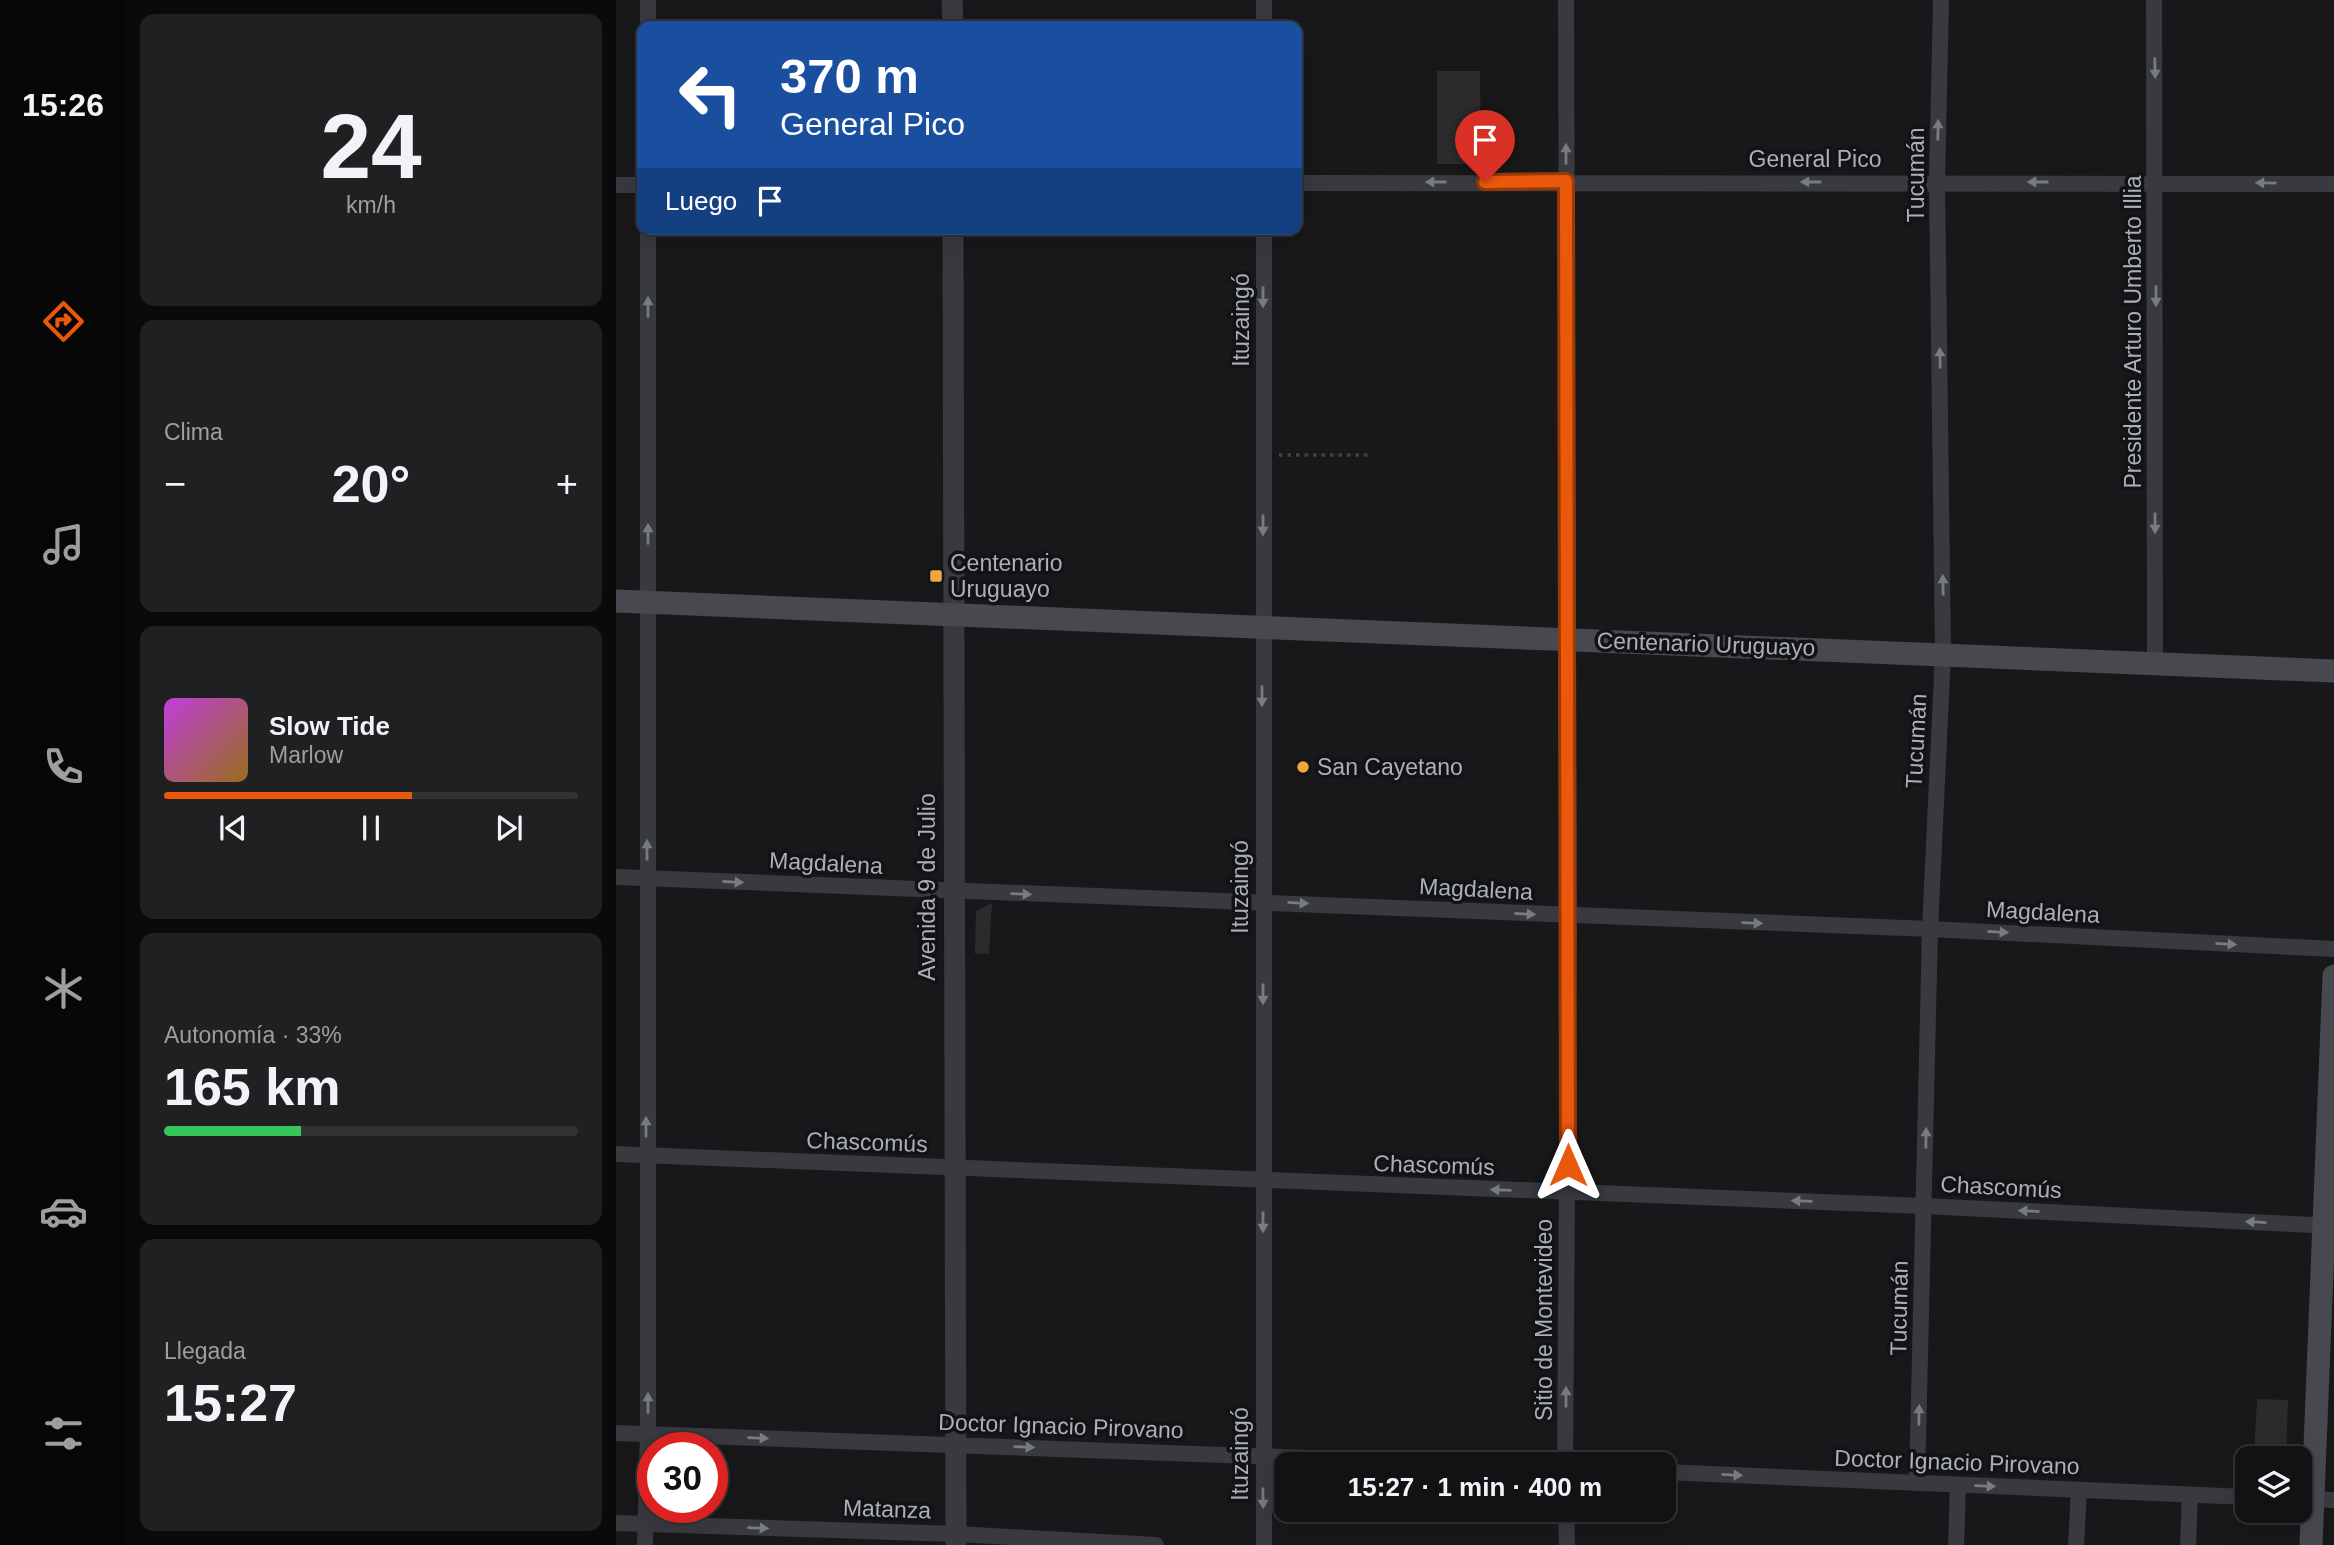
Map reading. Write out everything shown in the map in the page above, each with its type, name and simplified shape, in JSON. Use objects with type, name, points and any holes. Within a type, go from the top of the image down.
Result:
[{"type":"main road","name":"Centenario Uruguayo","points":[[616,601],[2334,671]]},
{"type":"main road","points":[[2311,1545],[2316,1499],[2329,1225],[2334,976]]},
{"type":"street","points":[[648,0],[648,21]]},
{"type":"street","points":[[952,0],[953,21]]},
{"type":"street","points":[[1264,0],[1264,21]]},
{"type":"street","name":"Sitio de Montevideo","points":[[1565,1452],[1569,916],[1566,0]]},
{"type":"street","name":"Tucumán","points":[[1917,1483],[1930,929],[1943,653],[1937,182],[1941,0]]},
{"type":"street","name":"Presidente Arturo Umberto Illia","points":[[2154,0],[2155,664]]},
{"type":"street","name":"General Pico","points":[[1302,183],[1566,181],[2334,184]]},
{"type":"street","points":[[616,185],[637,185]]},
{"type":"street","points":[[648,235],[648,1432]]},
{"type":"street","name":"Avenida 9 de Julio","points":[[953,235],[956,1539]]},
{"type":"street","name":"Ituzaingó","points":[[1264,235],[1264,1545]]},
{"type":"street","name":"Magdalena","points":[[616,877],[1930,929],[2334,949]]},
{"type":"street","name":"Chascomús","points":[[616,1154],[1264,1182],[1924,1206],[2329,1225]]},
{"type":"street","name":"Doctor Ignacio Pirovano","points":[[616,1433],[637,1434]]},
{"type":"street","name":"Doctor Ignacio Pirovano","points":[[728,1437],[1274,1456]]},
{"type":"street","name":"Doctor Ignacio Pirovano","points":[[1676,1473],[2235,1497]]},
{"type":"street","points":[[1956,1545],[1958,1486]]},
{"type":"street","points":[[2076,1545],[2079,1490]]},
{"type":"street","points":[[2188,1545],[2190,1495]]},
{"type":"street","points":[[1566,1522],[1567,1545]]},
{"type":"street","name":"Matanza","points":[[616,1523],[956,1539],[1156,1545]]},
{"type":"street","points":[[645,1525],[645,1545]]},
{"type":"path","points":[[1263,455],[1369,455]]},
{"type":"building","points":[[1437,71],[1480,71],[1481,164],[1437,164]]},
{"type":"building","points":[[992,903],[989,954],[975,954],[976,911]]},
{"type":"building","points":[[2257,1399],[2288,1400],[2286,1446],[2255,1446]]},
{"type":"place","name":"Centenario Uruguayo","points":[[936,576]]},
{"type":"place","name":"San Cayetano","points":[[1303,767]]},
{"type":"route","points":[[1485,182],[1566,181],[1568,1165]]}]
